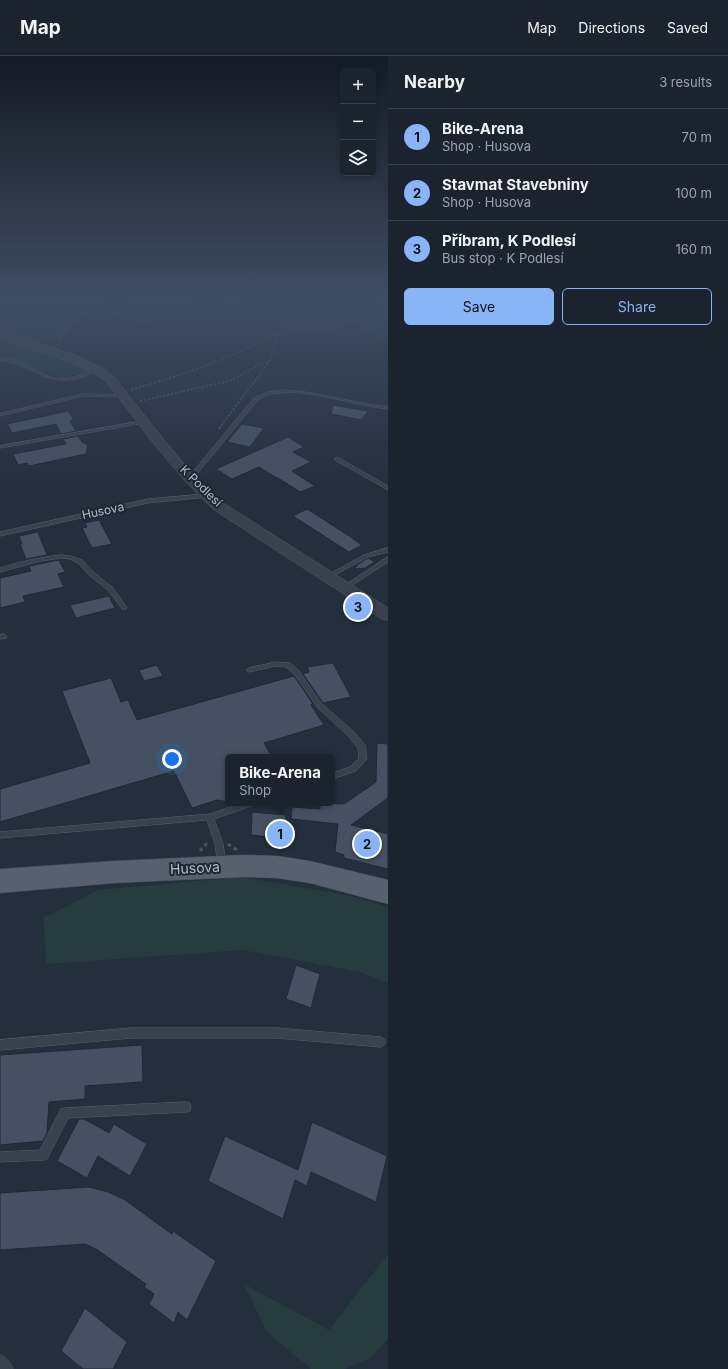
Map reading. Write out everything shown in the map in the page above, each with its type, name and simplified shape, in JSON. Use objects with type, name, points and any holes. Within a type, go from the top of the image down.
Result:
[{"type":"main road","name":"Husova","points":[[0,881],[114,872],[244,866],[310,872],[388,892]]},
{"type":"street","name":"K Podlesí","points":[[76,361],[98,370],[110,379],[142,422],[190,479],[218,506],[388,615]]},
{"type":"lane","points":[[17,361],[60,380],[98,370]]},
{"type":"lane","points":[[190,479],[214,452],[256,399],[270,392],[294,390],[357,404],[388,408]]},
{"type":"lane","points":[[0,415],[84,395],[124,397]]},
{"type":"lane","points":[[0,447],[142,422]]},
{"type":"lane","points":[[337,459],[388,488]]},
{"type":"lane","name":"Husova","points":[[0,534],[148,501],[206,496]]},
{"type":"lane","points":[[329,576],[366,556],[388,550]]},
{"type":"lane","points":[[0,570],[58,556],[79,560],[86,569],[114,590],[124,608]]},
{"type":"lane","points":[[346,587],[388,559]]},
{"type":"lane","points":[[249,670],[276,664],[288,665],[297,673],[319,706],[352,735],[362,747],[363,759],[353,769],[335,775]]},
{"type":"lane","points":[[0,835],[210,817],[242,806]]},
{"type":"lane","points":[[210,817],[219,844],[222,867]]},
{"type":"lane","points":[[0,1045],[131,1033],[277,1034],[381,1042]]},
{"type":"lane","points":[[0,1157],[43,1155],[65,1113],[186,1107]]},
{"type":"lane","points":[[0,1361],[7,1369]]},
{"type":"path","points":[[124,397],[218,361]]},
{"type":"path","points":[[124,397],[229,381],[243,375],[260,363],[269,361]]},
{"type":"path","points":[[214,452],[208,446],[228,416],[252,387],[270,361]]},
{"type":"green space","points":[[15,361],[70,361],[94,370],[62,378]]},
{"type":"green space","points":[[241,877],[347,895],[388,907],[388,983],[360,972],[243,950],[46,964],[44,918],[98,890]]},
{"type":"green space","points":[[388,1254],[388,1339],[370,1358],[345,1369],[311,1369],[267,1332],[244,1284],[329,1330]]},
{"type":"building","points":[[333,405],[368,411],[362,420],[331,414]]},
{"type":"building","points":[[68,411],[74,420],[70,421],[76,431],[61,434],[56,424],[12,433],[7,424]]},
{"type":"building","points":[[242,424],[264,428],[250,447],[227,442]]},
{"type":"building","points":[[78,436],[82,442],[88,445],[86,454],[29,466],[27,463],[18,465],[13,454],[66,444],[63,439]]},
{"type":"building","points":[[288,437],[304,447],[293,452],[311,462],[292,471],[315,486],[300,492],[259,467],[232,479],[216,469]]},
{"type":"building","points":[[307,509],[362,545],[349,552],[293,516]]},
{"type":"building","points":[[99,520],[112,544],[92,548],[82,528],[87,527],[85,523]]},
{"type":"building","points":[[38,532],[47,555],[26,559],[20,544],[22,544],[19,536]]},
{"type":"building","points":[[368,558],[375,562],[365,568],[355,569],[357,565]]},
{"type":"building","points":[[59,560],[65,572],[58,574],[64,587],[23,596],[25,602],[0,608],[0,578],[31,571],[29,566]]},
{"type":"building","points":[[109,596],[115,608],[76,618],[70,605]]},
{"type":"building","points":[[333,663],[351,697],[323,703],[303,674],[309,672],[307,667]]},
{"type":"building","points":[[157,665],[163,676],[144,681],[139,670]]},
{"type":"building","points":[[294,676],[313,704],[311,705],[324,725],[264,743],[270,754],[225,754],[225,801],[217,800],[192,808],[174,771],[0,822],[0,789],[90,763],[62,691],[111,678],[121,702],[128,700],[137,720]]},
{"type":"building","points":[[377,743],[388,744],[388,798],[351,825],[388,834],[388,869],[344,858],[344,855],[335,852],[338,824],[291,819],[292,807],[320,809],[320,806],[335,806],[335,804],[344,804],[376,782]]},
{"type":"building","points":[[252,812],[286,815],[285,839],[251,835]]},
{"type":"building","points":[[296,965],[320,974],[311,1008],[286,999]]},
{"type":"building","points":[[142,1045],[143,1082],[85,1086],[85,1099],[49,1102],[47,1133],[43,1141],[0,1145],[0,1055]]},
{"type":"building","points":[[79,1119],[84,1119],[109,1133],[114,1124],[147,1144],[130,1176],[98,1156],[87,1178],[57,1161]]},
{"type":"building","points":[[312,1122],[387,1156],[376,1202],[311,1172],[307,1186],[295,1180],[283,1219],[208,1181],[225,1136],[298,1170]]},
{"type":"building","points":[[89,1187],[108,1192],[125,1200],[172,1234],[173,1231],[216,1261],[187,1320],[178,1312],[174,1323],[149,1304],[154,1294],[144,1287],[146,1284],[96,1249],[85,1244],[0,1250],[0,1193]]},
{"type":"building","points":[[85,1308],[127,1342],[113,1369],[83,1369],[61,1351]]},
{"type":"place","name":"Příbram, K Podlesí","points":[[358,607]]},
{"type":"place","name":"Bike-Arena","points":[[280,834]]},
{"type":"place","name":"Stavmat Stavebniny","points":[[367,844]]}]
